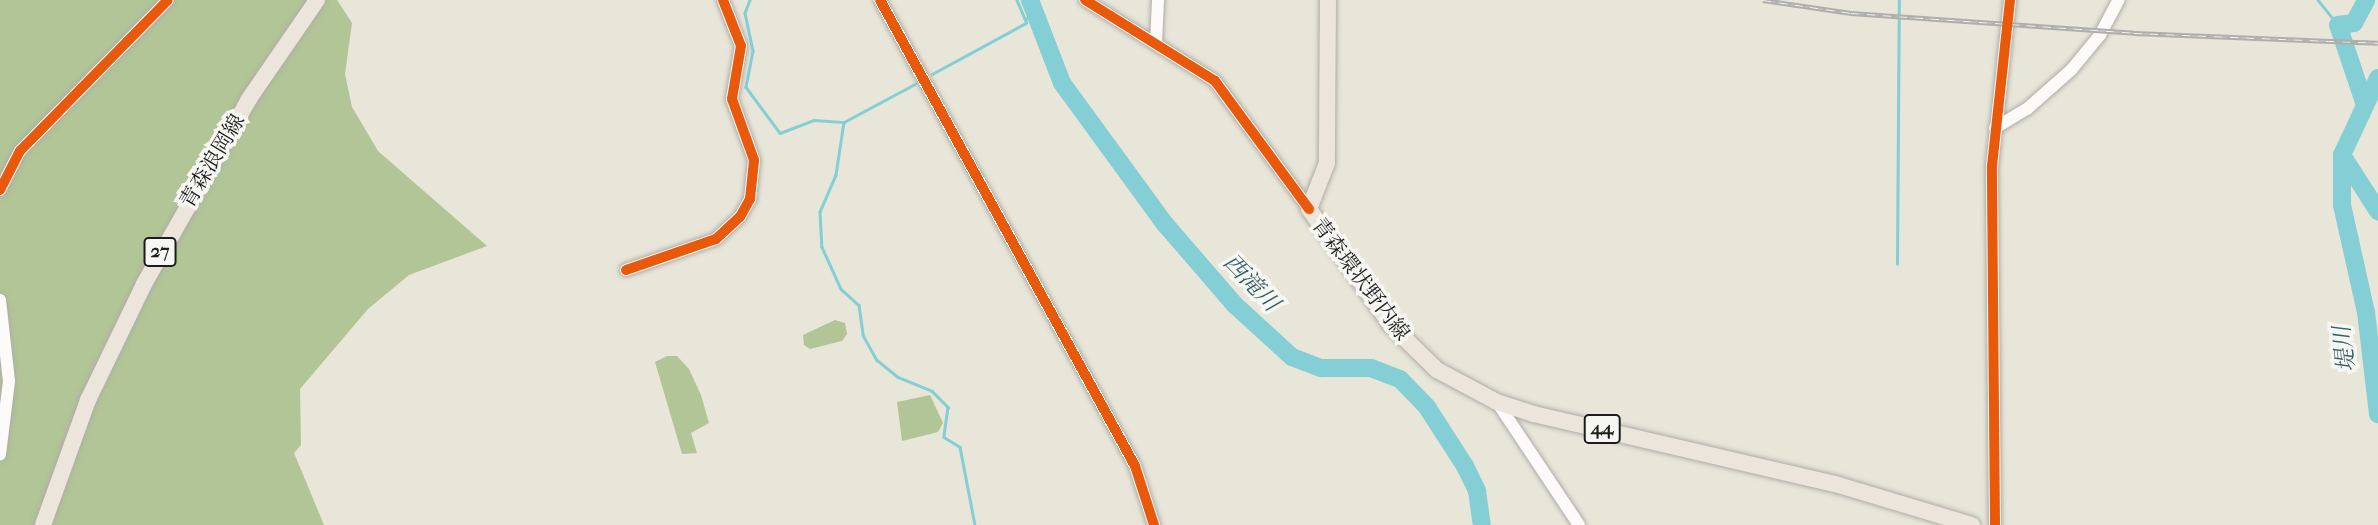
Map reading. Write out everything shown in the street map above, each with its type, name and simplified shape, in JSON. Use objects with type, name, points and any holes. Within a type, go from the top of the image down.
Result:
[{"type":"main road","name":"青森浪岡線","points":[[43,525],[88,400],[150,272],[249,99],[317,0]]},
{"type":"main road","name":"青森環状野内線","points":[[1328,0],[1327,163],[1310,209],[1356,279],[1418,353],[1437,370],[1497,402],[1835,484],[1972,525]]},
{"type":"street","points":[[0,190],[20,150],[168,0]]},
{"type":"street","points":[[626,270],[716,239],[740,218],[750,199],[754,160],[733,99],[741,46],[723,0]]},
{"type":"street","points":[[880,0],[1135,466],[1154,525]]},
{"type":"street","points":[[1085,0],[1201,70],[1227,93],[1310,209]]},
{"type":"street","points":[[1156,43],[1158,0]]},
{"type":"street","points":[[1995,525],[1995,128],[2010,0]]},
{"type":"street","points":[[1995,128],[2027,108],[2072,69],[2100,35],[2119,0]]},
{"type":"street","points":[[0,300],[9,382],[0,454]]},
{"type":"street","points":[[1497,402],[1579,525]]},
{"type":"green space","points":[[0,0],[337,0],[352,23],[345,74],[352,107],[378,151],[487,246],[409,275],[368,309],[300,389],[301,445],[294,453],[324,525],[0,525]]},
{"type":"green space","points":[[835,320],[845,323],[847,334],[842,341],[810,349],[804,345],[803,335]]},
{"type":"green space","points":[[667,356],[677,356],[689,369],[701,395],[709,423],[691,433],[697,453],[682,454],[655,362]]},
{"type":"green space","points":[[930,395],[943,423],[938,432],[902,441],[897,402]]},
{"type":"waterway","points":[[750,0],[745,13],[753,51],[746,87],[780,133],[814,120],[844,122],[836,175],[820,212],[822,247],[841,289],[859,305],[863,335],[877,360],[898,377],[932,391],[948,407],[944,437],[960,447],[975,525]]},
{"type":"waterway","points":[[1017,0],[1025,19],[1034,15]]},
{"type":"waterway","name":"西滝川","points":[[1030,0],[1062,83],[1165,224],[1235,305],[1292,357],[1321,368],[1371,368],[1400,379],[1427,407],[1465,466],[1477,491],[1482,525]]},
{"type":"waterway","points":[[1897,264],[1899,0]]},
{"type":"waterway","points":[[2318,0],[2338,25]]},
{"type":"waterway","points":[[2365,105],[2338,25],[2354,23],[2366,0]]},
{"type":"waterway","points":[[932,74],[1026,23],[1025,19]]},
{"type":"waterway","name":"堤川","points":[[2378,78],[2342,155],[2342,205],[2366,312],[2378,414]]},
{"type":"waterway","points":[[844,122],[915,84]]},
{"type":"waterway","name":"堤川","points":[[2342,155],[2378,211]]},
{"type":"railway","points":[[1763,0],[1851,13],[2134,33],[2378,43]]},
{"type":"cycle path","points":[[0,190],[20,151],[168,0]]},
{"type":"cycle path","points":[[626,270],[716,239],[740,217],[750,199],[754,160],[732,99],[741,46],[723,0]]},
{"type":"cycle path","points":[[880,0],[1135,466],[1154,525]]},
{"type":"cycle path","points":[[1085,0],[1215,81],[1309,209]]},
{"type":"cycle path","points":[[1995,525],[1992,166],[2010,0]]}]
